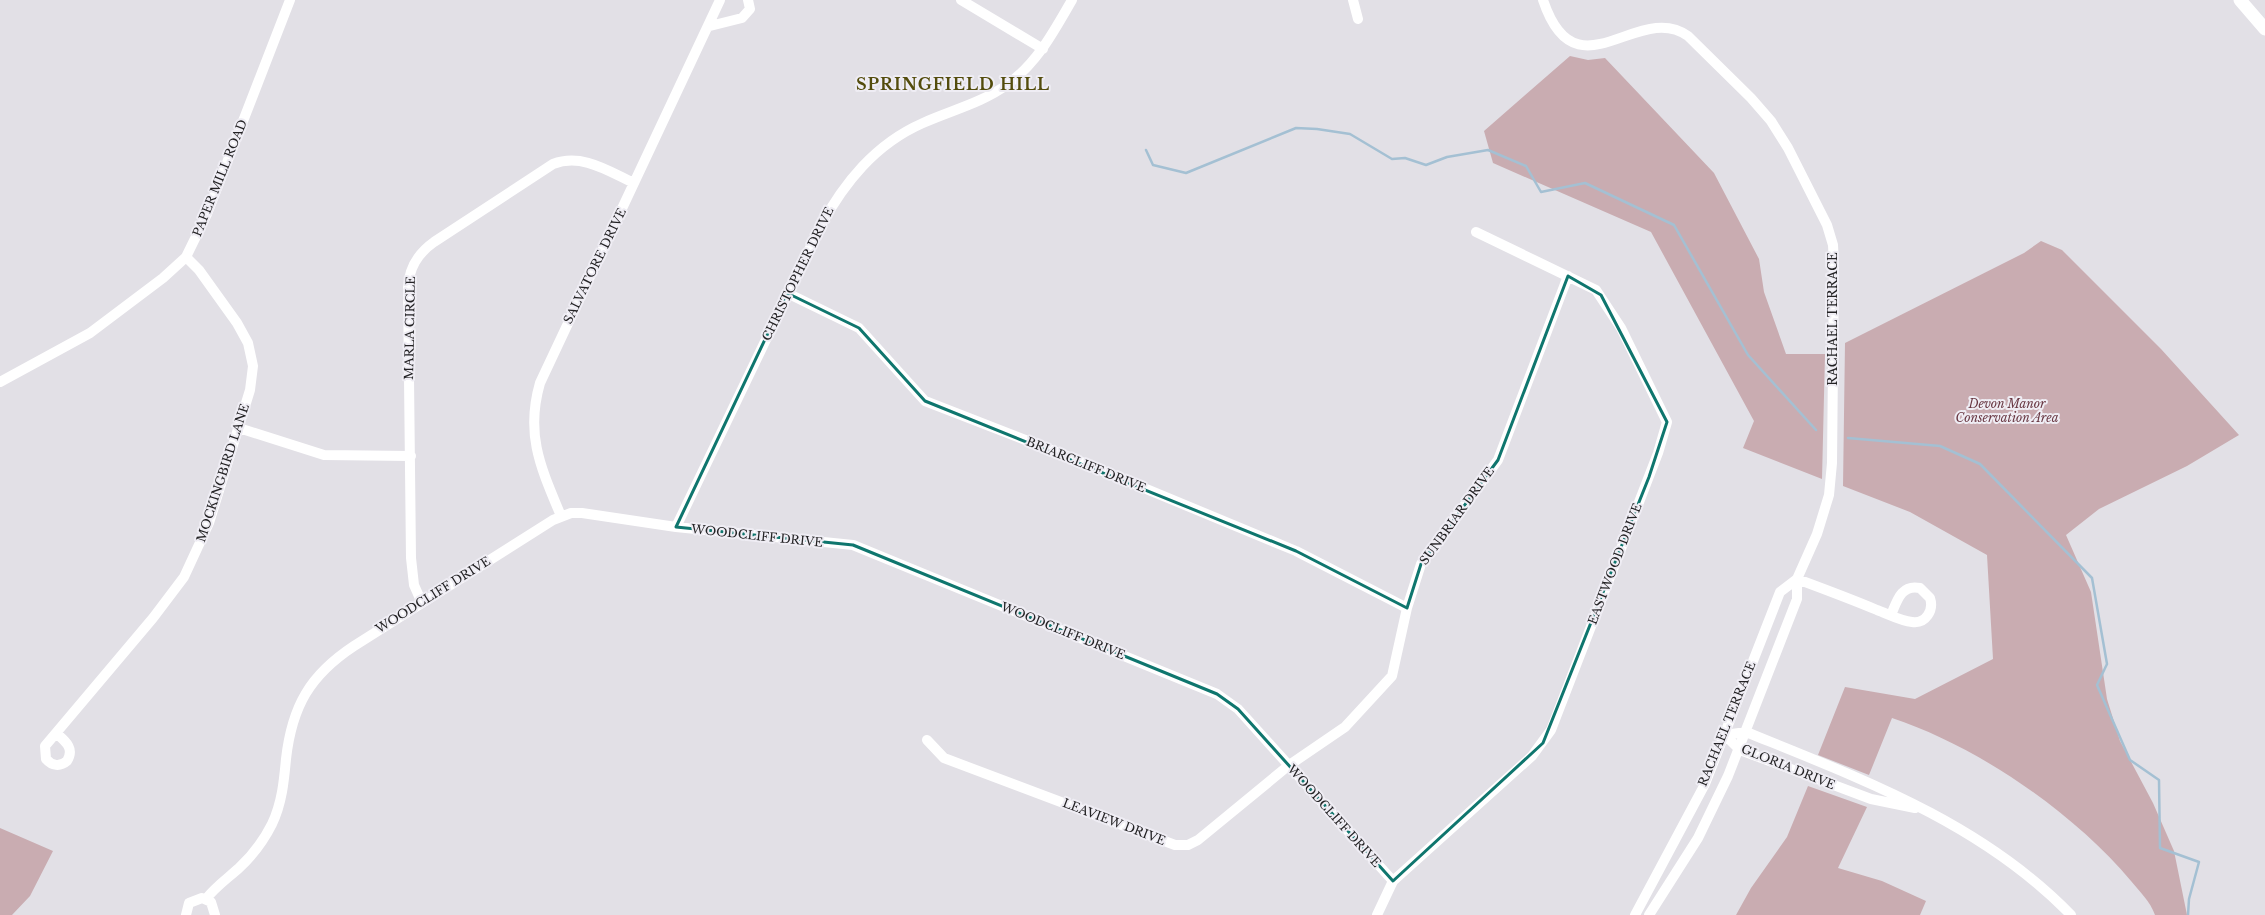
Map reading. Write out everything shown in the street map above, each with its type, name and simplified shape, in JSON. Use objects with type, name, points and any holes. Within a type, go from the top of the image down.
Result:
[{"type":"main road","points":[[2240,0],[2265,29]]},
{"type":"street","name":"PAPER MILL ROAD","points":[[0,382],[90,333],[163,278],[186,257],[207,214],[290,0]]},
{"type":"street","name":"SALVATORE DRIVE","points":[[561,516],[536,452],[534,425],[536,396],[545,370],[710,26],[720,0]]},
{"type":"street","points":[[710,26],[742,18],[750,9],[748,0]]},
{"type":"street","points":[[961,0],[1043,49]]},
{"type":"street","name":"CHRISTOPHER DRIVE","points":[[676,527],[828,212],[848,181],[861,167],[884,147],[911,129],[978,102],[1008,85],[1028,67],[1043,49],[1072,0]]},
{"type":"street","points":[[1353,0],[1358,19]]},
{"type":"street","name":"RACHAEL TERRACE","points":[[1543,0],[1554,27],[1564,37],[1576,44],[1596,45],[1659,27],[1675,29],[1688,36],[1751,98],[1771,121],[1788,148],[1824,218],[1831,235],[1834,265],[1832,482],[1820,527],[1797,579],[1797,599],[1740,750],[1698,838],[1649,915]]},
{"type":"street","name":"MARLA CIRCLE","points":[[422,603],[414,585],[411,569],[409,279],[414,263],[422,251],[553,164],[561,161],[578,160],[591,163],[634,183]]},
{"type":"street","name":"EASTWOOD DRIVE","points":[[1378,915],[1393,881],[1518,770],[1543,743],[1551,730],[1665,433],[1667,422],[1658,399],[1612,311],[1596,290],[1476,232]]},
{"type":"street","name":"MOCKINGBIRD LANE","points":[[56,733],[158,612],[184,577],[206,532],[252,382],[253,366],[250,351],[237,323],[199,270],[186,257]]},
{"type":"street","name":"SUNBRIAR DRIVE","points":[[1288,766],[1345,727],[1392,676],[1406,608],[1421,564],[1498,460],[1568,276]]},
{"type":"street","name":"BRIARCLIFF DRIVE","points":[[788,293],[859,328],[925,401],[1296,551],[1406,608]]},
{"type":"street","points":[[239,428],[324,455],[411,456]]},
{"type":"street","name":"WOODCLIFF DRIVE","points":[[186,915],[187,907],[193,900],[206,899],[214,889],[251,856],[272,823],[283,790],[293,719],[302,698],[313,681],[344,652],[561,516],[582,513],[676,527],[853,545],[1217,694],[1238,709],[1393,881]]},
{"type":"street","points":[[1797,579],[1891,615]]},
{"type":"street","name":"RACHAEL TERRACE","points":[[1635,915],[1705,784],[1780,592],[1797,579]]},
{"type":"street","name":"GLORIA DRIVE","points":[[1725,735],[1746,732],[1872,783],[1929,811],[2008,859],[2043,888],[2069,914]]},
{"type":"street","name":"GLORIA DRIVE","points":[[1725,735],[1740,750],[1871,799],[1929,811]]},
{"type":"street","name":"LEAVIEW DRIVE","points":[[927,740],[944,758],[1180,846],[1198,840],[1288,766]]},
{"type":"street","points":[[206,899],[214,906],[215,915]]},
{"type":"highlighted area","points":[[1568,276],[1601,295],[1667,422],[1649,477],[1543,743],[1393,881],[1238,709],[1217,694],[853,545],[676,527],[787,293],[859,328],[925,401],[1296,551],[1407,608],[1421,564],[1498,460]]},
{"type":"green space","points":[[1570,56],[1588,60],[1605,58],[1714,173],[1759,259],[1764,292],[1786,354],[1825,354],[1822,479],[1743,448],[1754,421],[1651,232],[1493,163],[1484,131]]},
{"type":"green space","name":"Devon Manor Conservation Area","points":[[2041,241],[2062,250],[2161,349],[2239,435],[2187,466],[2099,509],[2066,535],[2091,592],[2107,699],[2120,741],[2153,803],[2174,851],[2187,915],[2155,915],[2144,897],[2108,855],[2052,806],[2022,784],[1990,764],[1924,730],[1892,718],[1869,775],[1818,755],[1845,687],[1915,699],[1993,659],[1987,555],[1910,512],[1843,486],[1845,343],[2024,253]]},
{"type":"green space","points":[[1808,786],[1867,807],[1838,868],[1882,881],[1926,901],[1920,915],[1736,915],[1751,888],[1787,837]]},
{"type":"green space","points":[[0,828],[53,851],[30,896],[12,915],[0,915]]},
{"type":"waterway","points":[[1146,150],[1153,165],[1186,173],[1296,128],[1317,129],[1350,134],[1392,159],[1405,158],[1426,165],[1447,157],[1488,150],[1526,166],[1541,192],[1585,183],[1674,225],[1748,355],[1816,430]]},
{"type":"waterway","points":[[1848,438],[1940,446],[1980,464],[2092,578],[2107,664],[2097,685],[2130,760],[2159,780],[2160,848],[2199,862],[2189,899],[2188,915]]},
{"type":"district","name":"SPRINGFIELD HILL","points":[[953,84]]}]
